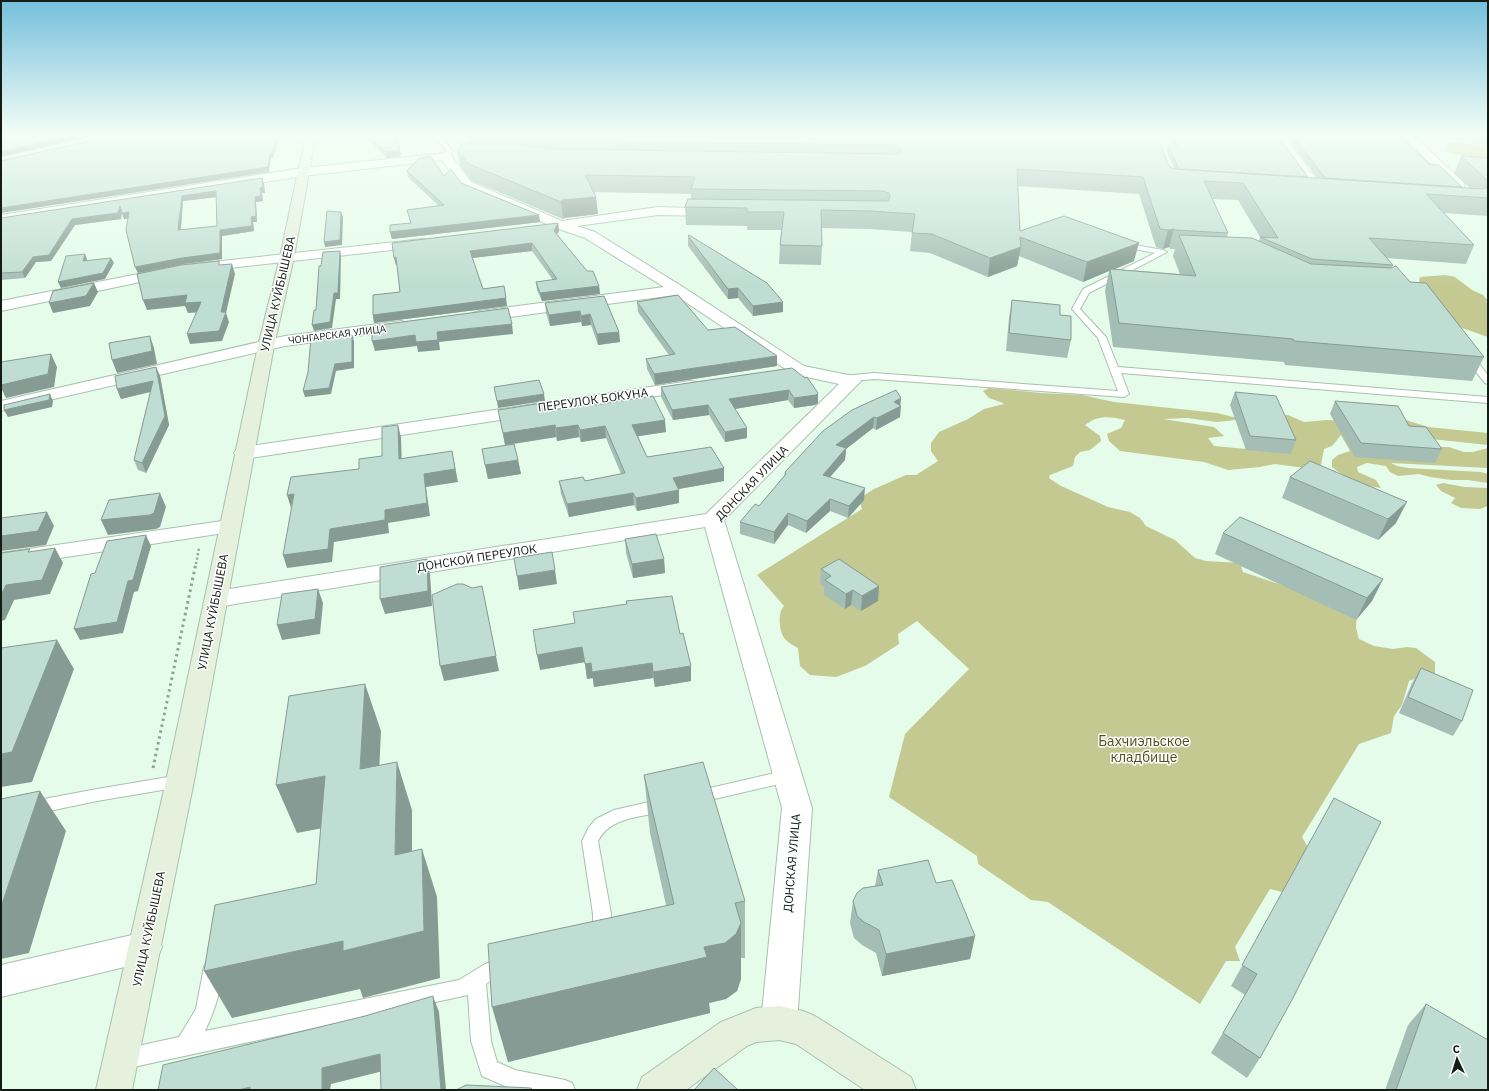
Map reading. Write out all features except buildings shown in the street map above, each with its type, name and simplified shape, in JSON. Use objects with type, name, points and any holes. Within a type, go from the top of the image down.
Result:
[{"type":"main road","name":"УЛИЦА КУЙБЫШЕВА","points":[[114,1090],[180,781],[217,599],[244,453],[266,346],[287,257],[301,184]]},
{"type":"main road","points":[[655,1090],[734,1034],[756,1025],[779,1023],[803,1028],[898,1090]]},
{"type":"street","points":[[1,219],[226,184]]},
{"type":"street","points":[[466,184],[561,225],[590,235],[678,290],[799,370]]},
{"type":"street","points":[[1314,184],[1318,190]]},
{"type":"street","points":[[1458,184],[1470,195]]},
{"type":"street","points":[[1303,189],[1334,191]]},
{"type":"street","points":[[534,229],[658,211],[729,212]]},
{"type":"street","points":[[1,306],[184,269],[438,241]]},
{"type":"street","points":[[466,317],[678,290]]},
{"type":"street","name":"ЧОНГАРСКАЯ УЛИЦА","points":[[1,406],[285,341],[418,324]]},
{"type":"street","points":[[775,373],[799,370],[842,379]]},
{"type":"street","name":"ДОНСКАЯ УЛИЦА","points":[[779,1023],[797,808],[713,520],[852,381],[842,379]]},
{"type":"street","name":"ПЕРЕУЛОК БОКУНА","points":[[244,453],[705,384]]},
{"type":"street","name":"ДОНСКОЙ ПЕРЕУЛОК","points":[[217,599],[713,520]]},
{"type":"street","points":[[1,560],[230,526]]},
{"type":"street","points":[[1,981],[145,947]]},
{"type":"lane","points":[[842,379],[874,376],[1124,394],[1102,337],[1076,309],[1086,291],[1167,252],[1113,242]]},
{"type":"lane","points":[[1462,347],[1488,381]]},
{"type":"lane","points":[[1115,370],[1488,400]]},
{"type":"lane","points":[[582,942],[597,934],[602,924],[602,914],[590,841],[592,833],[601,824],[616,816],[788,776]]},
{"type":"lane","points":[[1,814],[180,781]]},
{"type":"lane","points":[[185,1045],[196,1030],[205,1013],[217,954]]},
{"type":"lane","points":[[120,1060],[185,1045],[462,988],[491,970],[519,961]]},
{"type":"lane","points":[[476,980],[481,1041],[489,1069],[514,1080],[565,1090]]},
{"type":"path","points":[[148,788],[203,530]]},
{"type":"green space","points":[[1445,275],[1455,277],[1472,290],[1483,295],[1488,301],[1486,302],[1488,304],[1488,337],[1456,326],[1419,281],[1420,277]]},
{"type":"green space","name":"Бахчиэльское кладбище","points":[[989,388],[1082,395],[1114,402],[1217,413],[1233,417],[1288,415],[1304,422],[1327,420],[1406,420],[1428,427],[1488,433],[1488,445],[1431,439],[1430,447],[1449,447],[1464,452],[1473,452],[1488,448],[1488,468],[1391,463],[1408,468],[1481,472],[1488,474],[1488,483],[1468,480],[1451,480],[1419,474],[1398,476],[1390,472],[1386,466],[1367,463],[1357,467],[1358,472],[1376,480],[1381,488],[1367,486],[1355,481],[1332,467],[1332,460],[1338,455],[1350,451],[1341,435],[1332,446],[1324,449],[1320,470],[1275,464],[1228,470],[1204,462],[1120,451],[1109,441],[1107,434],[1121,428],[1125,420],[1104,417],[1094,419],[1085,425],[1100,436],[1101,441],[1090,450],[1080,452],[1075,457],[1073,466],[1050,475],[1049,478],[1061,486],[1108,507],[1130,512],[1140,518],[1146,526],[1175,540],[1195,558],[1206,561],[1240,563],[1243,572],[1357,613],[1356,628],[1359,639],[1374,646],[1393,649],[1407,647],[1416,648],[1435,662],[1435,673],[1424,675],[1409,681],[1402,705],[1394,716],[1391,733],[1359,744],[1302,837],[1316,861],[1282,892],[1270,889],[1235,947],[1240,961],[1226,961],[1200,1004],[1048,902],[1031,900],[978,864],[977,856],[889,797],[905,734],[969,669],[917,621],[898,634],[899,644],[865,666],[836,677],[810,675],[800,666],[798,648],[787,641],[780,628],[780,613],[784,606],[757,575],[862,509],[860,503],[863,496],[874,489],[906,475],[916,475],[938,461],[931,451],[931,443],[939,432],[968,419],[984,409],[1004,404],[989,398],[983,391]],"holes":[[[1187,418],[1217,422],[1236,420],[1257,450],[1214,446],[1208,438],[1224,436],[1214,427],[1163,419]]]},
{"type":"green space","points":[[1443,483],[1464,487],[1488,488],[1488,506],[1480,509],[1461,508],[1451,503],[1455,498],[1441,491],[1436,485]]}]
